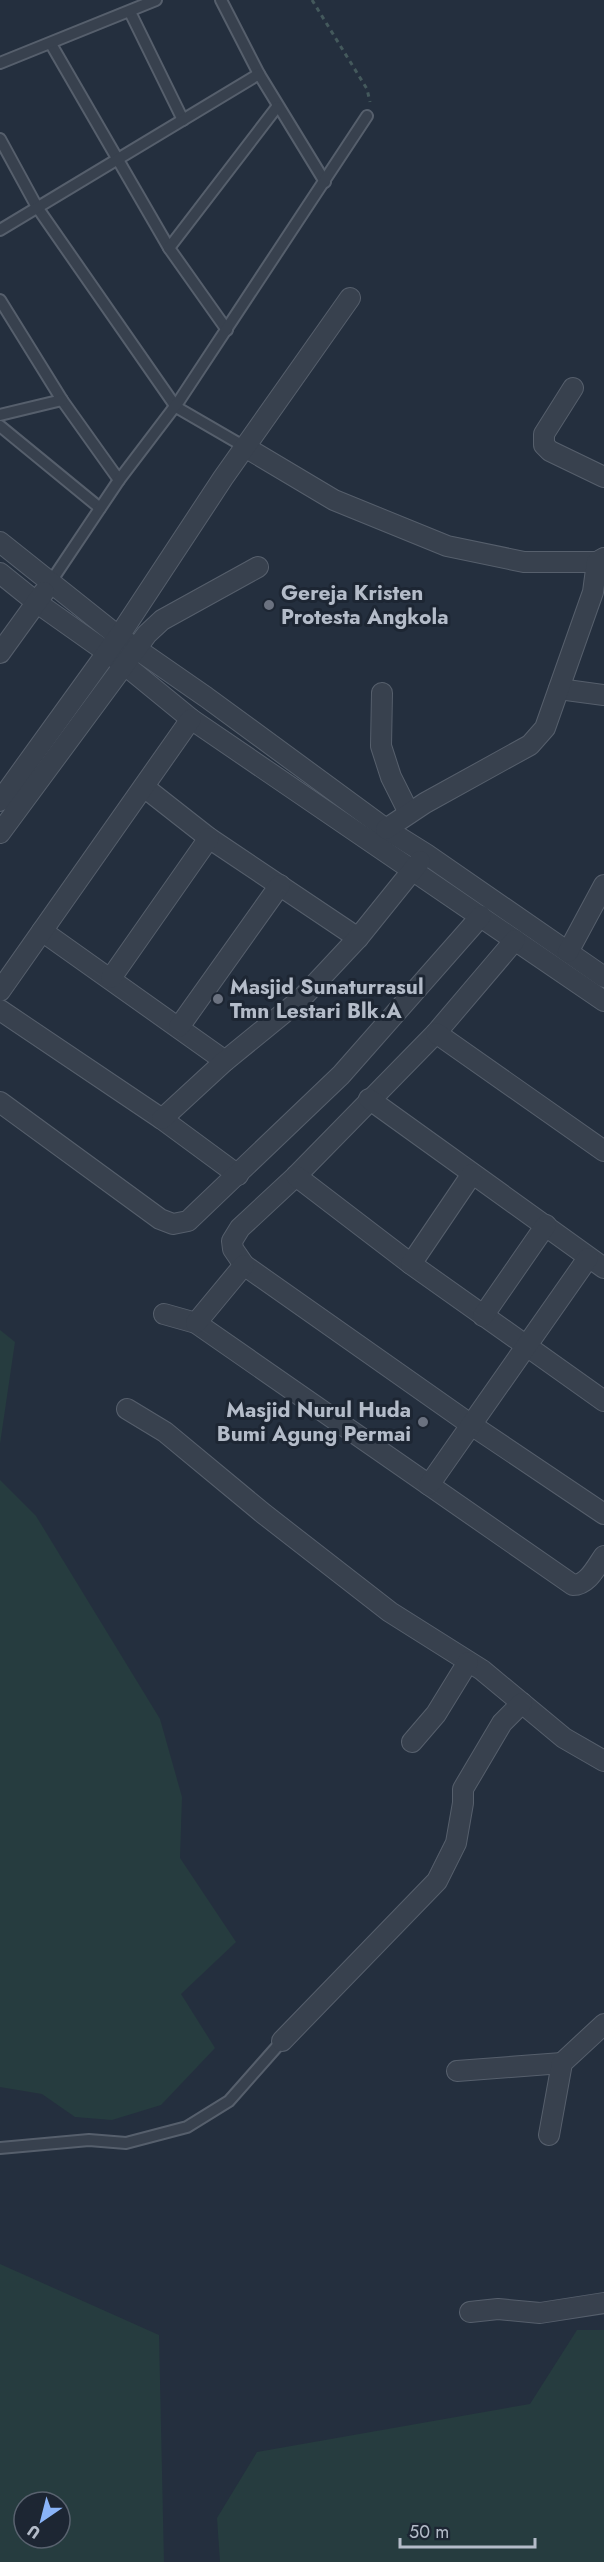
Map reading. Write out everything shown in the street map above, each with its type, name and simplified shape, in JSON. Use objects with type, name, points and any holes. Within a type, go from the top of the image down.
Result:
[{"type":"street","points":[[0,801],[119,636],[245,447],[350,298]]},
{"type":"street","points":[[573,388],[544,434],[544,445],[550,451],[604,477]]},
{"type":"street","points":[[245,447],[334,500],[447,546],[524,562],[601,560],[593,592],[545,728],[530,745],[409,813],[386,829]]},
{"type":"street","points":[[0,542],[50,584],[119,636],[386,829],[604,977]]},
{"type":"street","points":[[0,833],[147,634],[162,620],[258,567]]},
{"type":"street","points":[[0,573],[36,603],[106,654],[125,665],[191,719],[604,1000]]},
{"type":"street","points":[[0,653],[50,584]]},
{"type":"street","points":[[559,689],[604,695]]},
{"type":"street","points":[[382,693],[381,746],[391,777],[409,813]]},
{"type":"street","points":[[0,991],[191,719]]},
{"type":"street","points":[[144,787],[209,838],[358,938]]},
{"type":"street","points":[[111,978],[209,838]]},
{"type":"street","points":[[162,1119],[225,1061],[301,999],[358,938],[426,854]]},
{"type":"street","points":[[179,1027],[280,885]]},
{"type":"street","points":[[568,952],[604,885]]},
{"type":"street","points":[[0,1102],[160,1219],[173,1224],[188,1221],[341,1075],[481,916]]},
{"type":"street","points":[[42,931],[225,1061]]},
{"type":"street","points":[[515,940],[436,1034],[369,1099],[296,1176],[240,1228],[232,1241],[233,1249],[244,1265],[470,1424],[604,1514]]},
{"type":"street","points":[[0,1010],[162,1119],[238,1175]]},
{"type":"street","points":[[436,1034],[604,1151]]},
{"type":"street","points":[[369,1099],[596,1263],[526,1347],[429,1485]]},
{"type":"street","points":[[411,1264],[472,1174]]},
{"type":"street","points":[[296,1176],[411,1264],[603,1399]]},
{"type":"street","points":[[483,1316],[546,1225]]},
{"type":"street","points":[[196,1323],[244,1265]]},
{"type":"street","points":[[164,1314],[196,1323],[573,1585],[581,1584],[587,1579],[604,1556]]},
{"type":"street","points":[[127,1409],[165,1432],[264,1514],[390,1612],[468,1662],[564,1738],[604,1761]]},
{"type":"street","points":[[412,1742],[436,1714],[468,1662]]},
{"type":"street","points":[[282,2041],[437,1881],[456,1843],[464,1789],[502,1723],[522,1703]]},
{"type":"street","points":[[549,2135],[562,2063],[604,2024]]},
{"type":"street","points":[[457,2071],[562,2063]]},
{"type":"street","points":[[470,2312],[498,2309],[540,2313],[604,2303]]},
{"type":"lane","points":[[0,63],[156,0]]},
{"type":"lane","points":[[221,0],[277,107],[325,182]]},
{"type":"lane","points":[[130,12],[183,120]]},
{"type":"lane","points":[[51,44],[169,249],[227,330]]},
{"type":"lane","points":[[0,230],[259,74]]},
{"type":"lane","points":[[169,249],[277,107]]},
{"type":"lane","points":[[50,584],[118,480],[176,407],[367,116]]},
{"type":"lane","points":[[0,139],[37,207],[176,407],[245,447]]},
{"type":"lane","points":[[0,300],[62,400],[118,480]]},
{"type":"lane","points":[[0,415],[62,400]]},
{"type":"lane","points":[[0,426],[100,508]]},
{"type":"lane","points":[[0,2148],[89,2140],[126,2143],[187,2127],[229,2101],[282,2041]]},
{"type":"path","points":[[312,0],[367,89],[370,101],[367,116]]},
{"type":"green space","points":[[0,1330],[15,1342],[0,1444]]},
{"type":"green space","points":[[0,1480],[36,1516],[160,1719],[182,1797],[180,1858],[236,1942],[181,1994],[215,2048],[161,2105],[112,2120],[75,2117],[42,2094],[0,2087]]},
{"type":"green space","points":[[0,2264],[159,2335],[164,2562],[0,2562]]},
{"type":"green space","points":[[577,2330],[604,2330],[604,2562],[220,2562],[217,2518],[257,2452],[530,2404]]},
{"type":"place","name":"Gereja Kristen Protesta Angkola","points":[[269,605]]},
{"type":"place","name":"Masjid Sunaturrasul Tmn Lestari Blk.A","points":[[218,999]]},
{"type":"place","name":"Masjid Nurul Huda Bumi Agung Permai","points":[[423,1422]]}]
